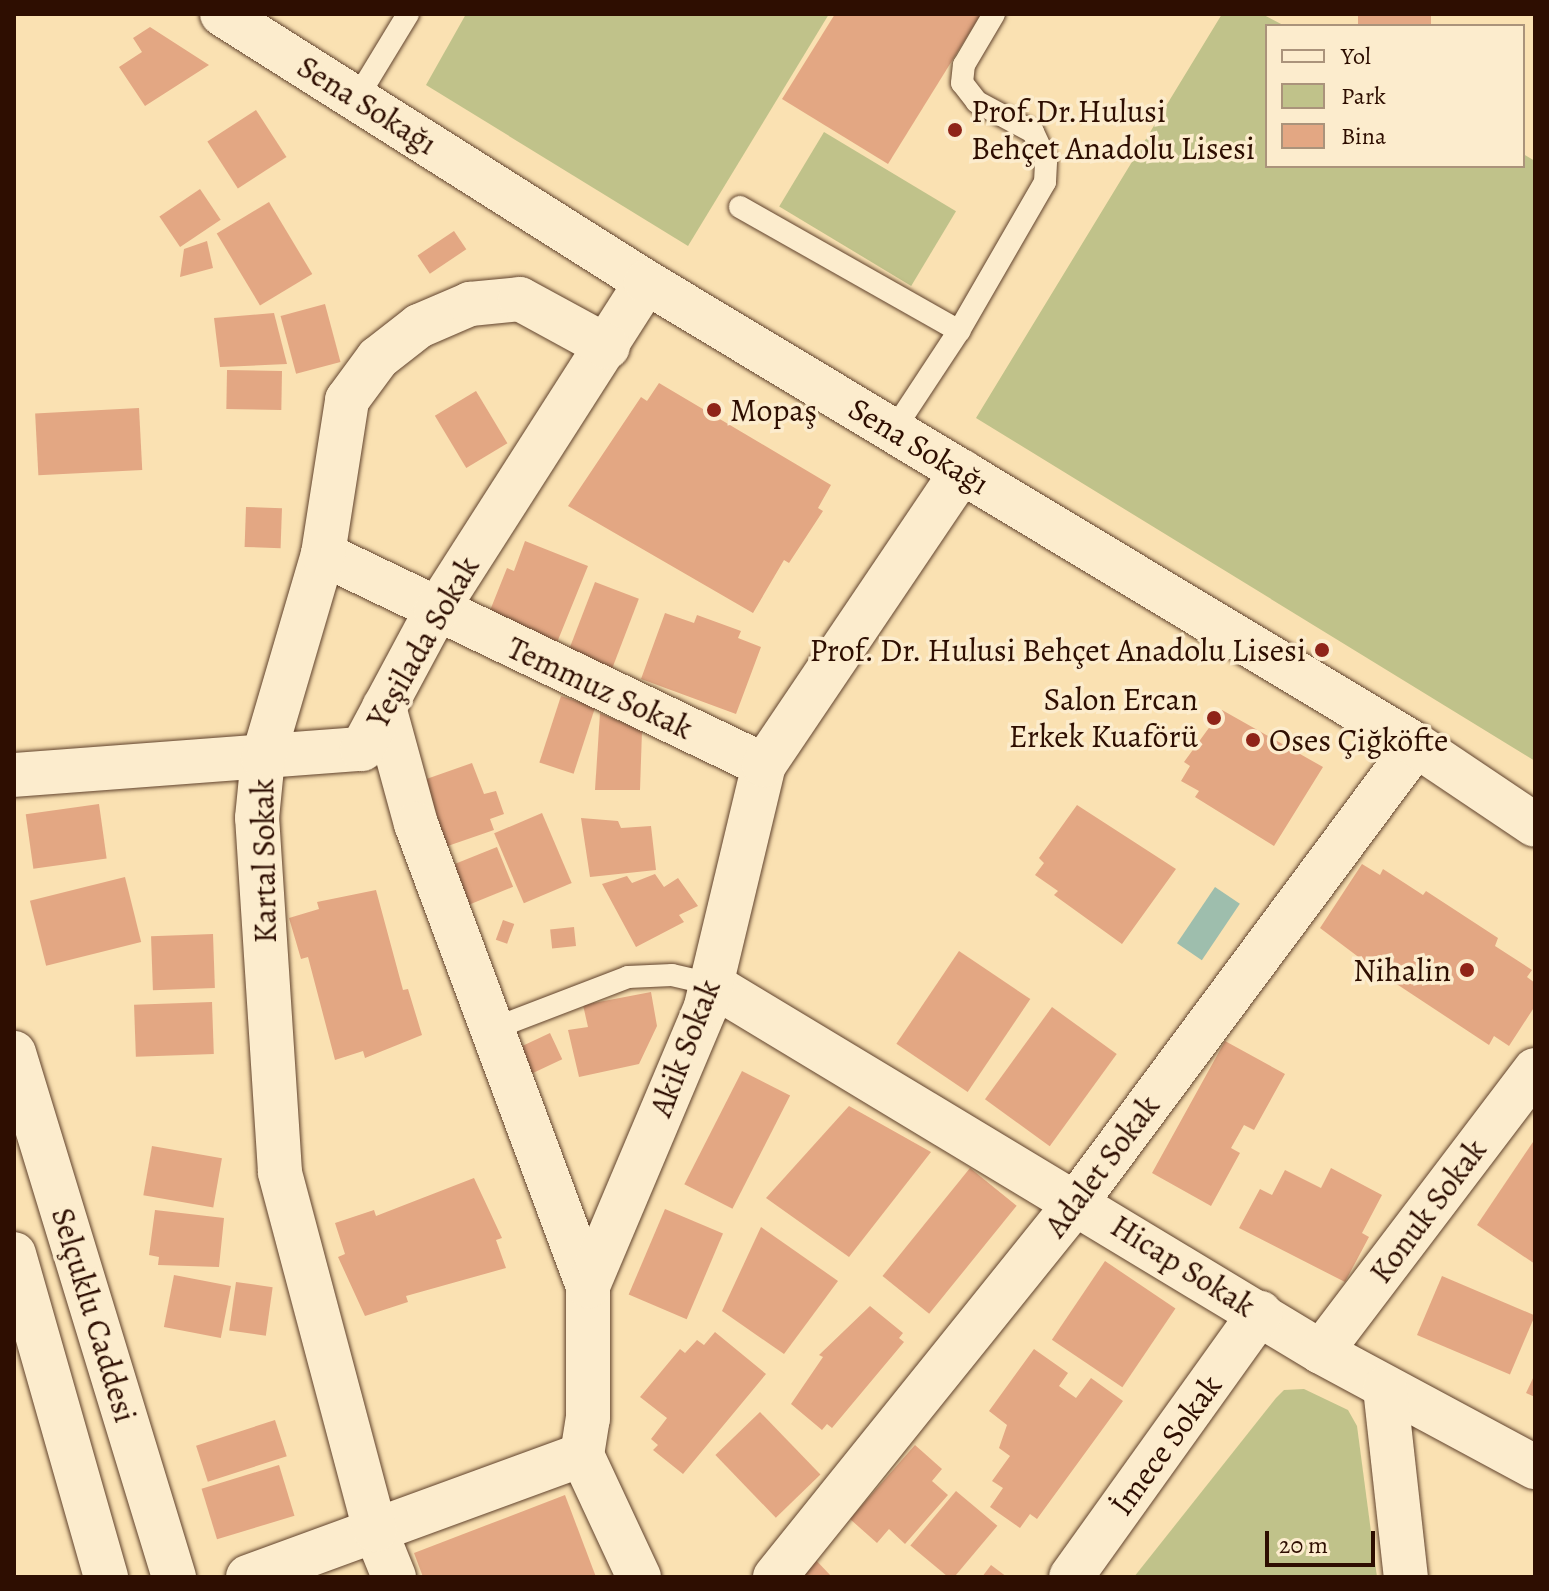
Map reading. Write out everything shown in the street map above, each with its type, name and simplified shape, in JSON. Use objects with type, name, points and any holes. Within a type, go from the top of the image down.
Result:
[{"type":"street","name":"Sena Sokağı","points":[[222,14],[646,282],[1416,745],[1535,825]]},
{"type":"street","name":"Yeşilada Sokak","points":[[14,775],[362,749],[436,611],[608,347],[646,282]]},
{"type":"street","name":"Kartal Sokak","points":[[394,1577],[375,1530],[280,1172],[257,818],[263,758],[323,554],[347,400],[378,358],[419,326],[470,304],[520,299],[608,347]]},
{"type":"street","name":"Akik Sokak","points":[[582,1455],[588,1419],[588,1286],[711,984],[764,765],[962,472]]},
{"type":"street","name":"Temmuz Sokak","points":[[323,554],[436,611],[764,765]]},
{"type":"street","points":[[384,707],[416,824],[490,1030],[588,1286]]},
{"type":"street","name":"Adalet Sokak","points":[[775,1577],[1077,1201],[1416,745]]},
{"type":"street","name":"Hicap Sokak","points":[[711,984],[1077,1201],[1321,1352],[1535,1467]]},
{"type":"street","name":"Selçuklu Caddesi","points":[[14,1053],[174,1577]]},
{"type":"street","name":"Konuk Sokak","points":[[1321,1352],[1535,1070]]},
{"type":"street","name":"Selçuklu Caddesi","points":[[14,1254],[106,1577]]},
{"type":"street","name":"İmece Sokak","points":[[1071,1577],[1260,1313]]},
{"type":"street","points":[[1385,1388],[1406,1577]]},
{"type":"street","points":[[248,1577],[582,1455],[639,1577]]},
{"type":"lane","points":[[357,98],[408,14]]},
{"type":"lane","points":[[893,431],[959,331],[1047,171],[1033,132],[977,102],[962,83],[964,65],[994,14]]},
{"type":"lane","points":[[740,207],[959,331]]},
{"type":"lane","points":[[490,1030],[628,977],[672,975],[711,984]]},
{"type":"green space","points":[[466,14],[829,14],[688,246],[426,85]]},
{"type":"green space","points":[[1222,14],[1262,14],[1281,24],[1265,24],[1265,168],[1525,168],[1525,155],[1535,161],[1535,761],[976,418]]},
{"type":"green space","points":[[824,132],[956,211],[911,286],[779,207]]},
{"type":"green space","points":[[1304,1389],[1348,1410],[1357,1426],[1377,1577],[1134,1577],[1276,1398],[1284,1390]]},
{"type":"shaded area","points":[[1215,887],[1240,904],[1202,960],[1177,943]]},
{"type":"building","points":[[835,14],[981,14],[888,164],[782,99]]},
{"type":"building","points":[[1358,14],[1431,14],[1431,24],[1358,24]]},
{"type":"building","points":[[150,27],[209,65],[145,106],[119,67],[142,52],[133,38]]},
{"type":"building","points":[[256,110],[286,157],[238,189],[207,142]]},
{"type":"building","points":[[200,189],[221,220],[180,247],[159,216]]},
{"type":"building","points":[[269,202],[312,274],[260,305],[217,233]]},
{"type":"building","points":[[454,231],[466,249],[430,274],[418,256]]},
{"type":"building","points":[[207,241],[213,268],[180,277],[184,249]]},
{"type":"building","points":[[325,304],[341,362],[296,374],[281,316]]},
{"type":"building","points":[[274,313],[287,364],[220,367],[214,318]]},
{"type":"building","points":[[227,370],[282,371],[281,410],[226,409]]},
{"type":"building","points":[[659,383],[831,485],[818,508],[823,511],[789,563],[784,560],[753,613],[568,506],[641,397],[647,401]]},
{"type":"building","points":[[476,391],[507,443],[466,468],[435,416]]},
{"type":"building","points":[[139,408],[142,470],[38,475],[35,413]]},
{"type":"building","points":[[246,507],[282,508],[281,548],[245,547]]},
{"type":"building","points":[[525,541],[588,566],[556,645],[487,618],[507,568],[514,571]]},
{"type":"building","points":[[595,582],[639,599],[608,679],[564,662]]},
{"type":"building","points":[[665,613],[694,623],[697,615],[741,631],[738,638],[761,647],[736,714],[641,679]]},
{"type":"building","points":[[561,696],[595,707],[574,774],[539,763]]},
{"type":"building","points":[[1222,710],[1323,767],[1274,846],[1195,797],[1199,791],[1181,781],[1190,766],[1184,762]]},
{"type":"building","points":[[600,713],[642,731],[640,790],[595,790]]},
{"type":"building","points":[[472,763],[484,794],[496,791],[504,814],[490,819],[494,830],[439,849],[415,783]]},
{"type":"building","points":[[99,804],[107,858],[33,869],[26,814]]},
{"type":"building","points":[[1077,805],[1176,869],[1122,944],[1054,895],[1058,891],[1035,875],[1044,863],[1039,858]]},
{"type":"building","points":[[542,813],[572,883],[524,903],[494,833]]},
{"type":"building","points":[[581,818],[618,821],[621,828],[651,826],[656,870],[590,877]]},
{"type":"building","points":[[497,847],[513,887],[462,907],[446,868]]},
{"type":"building","points":[[1362,864],[1380,875],[1383,869],[1423,895],[1426,891],[1498,938],[1495,946],[1532,970],[1527,977],[1535,983],[1535,1006],[1509,1046],[1494,1036],[1489,1045],[1392,981],[1397,973],[1382,963],[1377,971],[1320,928]]},
{"type":"building","points":[[655,874],[664,887],[678,878],[698,906],[679,915],[684,922],[636,947],[602,884],[627,876],[632,883]]},
{"type":"building","points":[[125,877],[141,942],[46,966],[30,901]]},
{"type":"building","points":[[376,890],[403,990],[408,989],[422,1035],[365,1058],[363,1051],[335,1060],[308,957],[301,959],[289,918],[319,909],[317,902]]},
{"type":"building","points":[[503,920],[514,924],[507,944],[496,940]]},
{"type":"building","points":[[574,927],[576,946],[552,948],[550,930]]},
{"type":"building","points":[[213,934],[215,988],[153,990],[151,936]]},
{"type":"building","points":[[959,951],[1030,999],[968,1092],[896,1044]]},
{"type":"building","points":[[651,992],[657,1026],[639,1064],[579,1077],[568,1030],[588,1027],[583,1005]]},
{"type":"building","points":[[212,1002],[214,1054],[136,1057],[134,1005]]},
{"type":"building","points":[[1052,1007],[1117,1054],[1050,1146],[985,1099]]},
{"type":"building","points":[[550,1033],[562,1059],[529,1075],[516,1049]]},
{"type":"building","points":[[1225,1041],[1285,1074],[1254,1130],[1244,1125],[1231,1148],[1240,1153],[1211,1206],[1152,1173]]},
{"type":"building","points":[[742,1071],[790,1096],[732,1209],[684,1184]]},
{"type":"building","points":[[849,1106],[931,1152],[849,1257],[766,1198]]},
{"type":"building","points":[[1535,1139],[1535,1264],[1477,1225]]},
{"type":"building","points":[[152,1146],[222,1158],[213,1208],[143,1195]]},
{"type":"building","points":[[970,1168],[1017,1206],[929,1314],[883,1276]]},
{"type":"building","points":[[1331,1168],[1382,1195],[1362,1233],[1369,1237],[1345,1282],[1239,1228],[1260,1189],[1272,1195],[1285,1170],[1321,1188]]},
{"type":"building","points":[[474,1178],[502,1238],[496,1240],[506,1268],[406,1296],[408,1302],[365,1316],[338,1257],[345,1254],[335,1223],[374,1210],[376,1216]]},
{"type":"building","points":[[665,1209],[723,1234],[687,1319],[629,1295]]},
{"type":"building","points":[[155,1210],[224,1218],[219,1267],[158,1265],[159,1257],[149,1255]]},
{"type":"building","points":[[761,1227],[838,1281],[784,1354],[722,1311]]},
{"type":"building","points":[[1105,1261],[1175,1309],[1122,1387],[1052,1340]]},
{"type":"building","points":[[174,1275],[231,1286],[221,1338],[164,1327]]},
{"type":"building","points":[[1442,1276],[1535,1315],[1510,1374],[1417,1335]]},
{"type":"building","points":[[236,1282],[273,1287],[266,1336],[229,1331]]},
{"type":"building","points":[[870,1306],[903,1333],[899,1338],[904,1342],[832,1428],[827,1424],[822,1430],[791,1404],[823,1357],[819,1355]]},
{"type":"building","points":[[715,1332],[766,1374],[683,1474],[653,1450],[658,1445],[651,1439],[667,1418],[640,1397],[680,1349],[685,1353],[697,1340],[704,1345]]},
{"type":"building","points":[[1034,1349],[1068,1373],[1059,1386],[1076,1398],[1091,1378],[1123,1401],[1037,1519],[1030,1514],[1020,1528],[990,1507],[1003,1488],[992,1481],[1010,1456],[999,1448],[1007,1425],[989,1411]]},
{"type":"building","points":[[1535,1374],[1535,1397],[1526,1393]]},
{"type":"building","points":[[760,1412],[820,1475],[776,1518],[715,1455]]},
{"type":"building","points":[[275,1420],[287,1456],[208,1482],[196,1446]]},
{"type":"building","points":[[915,1445],[942,1469],[932,1481],[948,1495],[905,1544],[889,1529],[877,1543],[850,1519]]},
{"type":"building","points":[[279,1465],[294,1516],[217,1539],[202,1489]]},
{"type":"building","points":[[956,1491],[997,1526],[954,1577],[948,1577],[910,1545]]},
{"type":"building","points":[[565,1495],[596,1577],[423,1577],[414,1553]]},
{"type":"building","points":[[810,1554],[832,1577],[790,1577]]},
{"type":"building","points":[[991,1565],[1007,1577],[982,1577]]},
{"type":"place","name":"Prof.Dr.Hulusi Behçet Anadolu Lisesi","points":[[955,130]]},
{"type":"place","name":"Mopaş","points":[[714,410]]},
{"type":"place","name":"Prof. Dr. Hulusi Behçet Anadolu Lisesi","points":[[1322,650]]},
{"type":"place","name":"Salon Ercan Erkek Kuaförü","points":[[1214,718]]},
{"type":"place","name":"Oses Çiğköfte","points":[[1253,740]]},
{"type":"place","name":"Nihalin","points":[[1467,970]]}]
